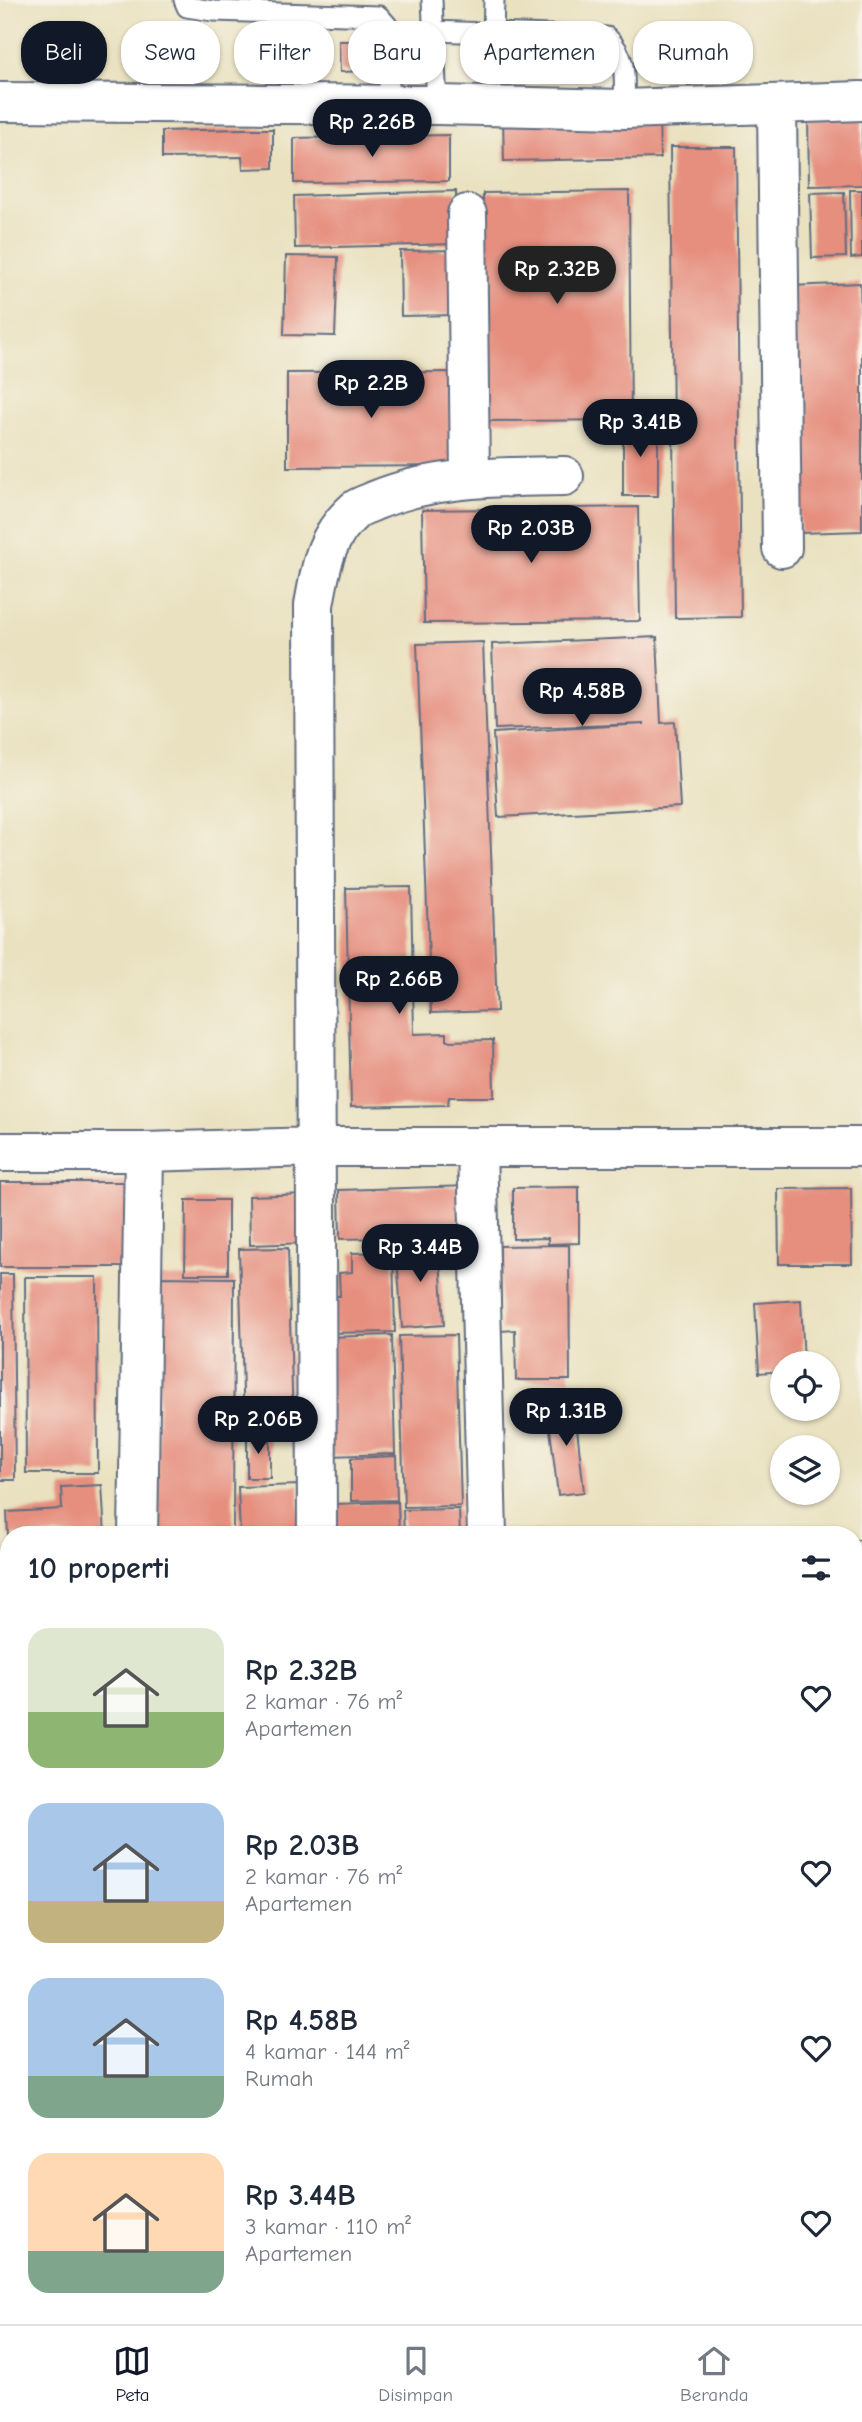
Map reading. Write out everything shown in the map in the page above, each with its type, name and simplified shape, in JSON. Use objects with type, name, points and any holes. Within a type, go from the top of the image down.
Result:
[{"type":"street","points":[[0,102],[624,109],[862,102]]},
{"type":"street","points":[[777,105],[782,548]]},
{"type":"street","points":[[467,214],[470,478]]},
{"type":"street","points":[[317,1526],[314,606],[322,558],[335,534],[357,508],[390,495],[470,478],[564,475]]},
{"type":"street","points":[[0,1152],[144,1152],[316,1147],[862,1147]]},
{"type":"street","points":[[477,1147],[487,1526]]},
{"type":"street","points":[[138,1526],[144,1152]]},
{"type":"lane","points":[[184,0],[187,7],[213,11],[379,16],[387,25],[390,37],[389,105]]},
{"type":"lane","points":[[432,0],[432,21]]},
{"type":"lane","points":[[494,0],[494,21]]},
{"type":"lane","points":[[619,51],[624,65],[624,109]]},
{"type":"lane","points":[[436,84],[437,105]]},
{"type":"building","points":[[339,41],[348,41],[348,72],[340,72]]},
{"type":"building","points":[[862,112],[862,185],[809,186],[808,113]]},
{"type":"building","points":[[659,113],[660,158],[504,161],[503,117]]},
{"type":"building","points":[[273,129],[273,168],[243,169],[242,157],[162,158],[162,131]]},
{"type":"building","points":[[449,135],[449,181],[294,183],[294,138]]},
{"type":"building","points":[[670,147],[736,147],[741,617],[675,618]]},
{"type":"building","points":[[850,190],[862,190],[862,257],[851,258]]},
{"type":"building","points":[[456,191],[457,244],[295,248],[294,196]]},
{"type":"building","points":[[629,191],[631,420],[485,421],[483,193]]},
{"type":"building","points":[[844,192],[846,257],[812,258],[810,193]]},
{"type":"building","points":[[456,250],[458,315],[401,316],[400,251]]},
{"type":"building","points":[[286,256],[338,257],[335,336],[284,335]]},
{"type":"building","points":[[860,283],[862,531],[800,533],[791,286]]},
{"type":"building","points":[[454,372],[455,466],[287,467],[287,373]]},
{"type":"building","points":[[623,422],[658,422],[658,496],[623,496]]},
{"type":"building","points":[[638,507],[640,621],[424,623],[422,510]]},
{"type":"building","points":[[657,637],[661,723],[675,722],[680,807],[498,817],[493,733],[645,724],[495,729],[492,644]]},
{"type":"building","points":[[483,642],[497,1011],[431,1013],[417,644]]},
{"type":"building","points":[[411,887],[414,1034],[447,1033],[447,1041],[493,1040],[494,1097],[449,1097],[448,1105],[351,1107],[346,888]]},
{"type":"building","points":[[0,1182],[131,1182],[130,1267],[0,1267]]},
{"type":"building","points":[[470,1186],[472,1236],[340,1239],[339,1190]]},
{"type":"building","points":[[579,1187],[579,1243],[548,1244],[548,1238],[513,1239],[513,1188]]},
{"type":"building","points":[[851,1188],[852,1264],[779,1264],[778,1189]]},
{"type":"building","points":[[307,1194],[309,1243],[250,1245],[249,1196]]},
{"type":"building","points":[[186,1200],[228,1200],[228,1274],[185,1274]]},
{"type":"building","points":[[439,1240],[444,1325],[402,1328],[396,1242]]},
{"type":"building","points":[[569,1245],[570,1380],[516,1380],[515,1330],[501,1331],[500,1246]]},
{"type":"building","points":[[288,1248],[293,1426],[244,1427],[239,1249]]},
{"type":"building","points":[[393,1252],[395,1332],[325,1333],[324,1296],[340,1296],[339,1273],[352,1272],[352,1253]]},
{"type":"building","points":[[0,1274],[13,1274],[15,1480],[0,1480]]},
{"type":"building","points":[[25,1277],[97,1277],[98,1473],[26,1473]]},
{"type":"building","points":[[159,1277],[234,1278],[233,1526],[158,1526]]},
{"type":"building","points":[[801,1300],[803,1351],[770,1351],[770,1372],[759,1373],[755,1303]]},
{"type":"building","points":[[392,1335],[395,1454],[328,1456],[325,1337]]},
{"type":"building","points":[[456,1335],[461,1506],[404,1507],[399,1336]]},
{"type":"building","points":[[574,1401],[584,1492],[558,1495],[547,1404]]},
{"type":"building","points":[[247,1435],[270,1435],[270,1478],[247,1478]]},
{"type":"building","points":[[396,1456],[397,1500],[351,1501],[351,1458]]},
{"type":"building","points":[[102,1485],[104,1526],[8,1526],[7,1512],[62,1509],[61,1487]]},
{"type":"building","points":[[299,1485],[300,1526],[240,1526],[238,1487]]},
{"type":"building","points":[[398,1502],[399,1526],[334,1526],[333,1504]]},
{"type":"building","points":[[459,1509],[460,1526],[404,1526],[403,1510]]}]
